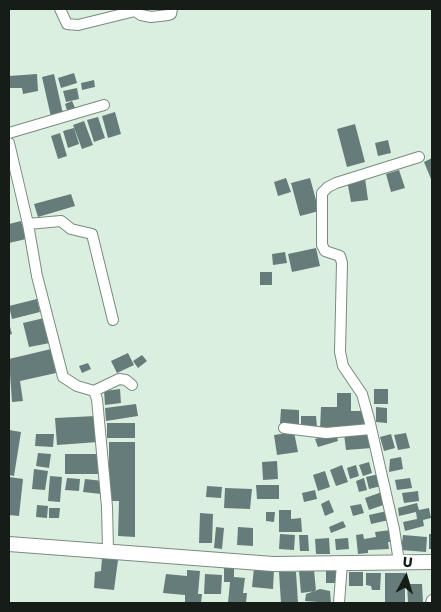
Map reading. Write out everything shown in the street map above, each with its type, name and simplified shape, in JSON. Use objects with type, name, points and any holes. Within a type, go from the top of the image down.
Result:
[{"type":"street","points":[[60,9],[66,23],[73,26],[87,24],[136,10],[140,15],[168,15],[172,14],[172,9]]},
{"type":"street","points":[[9,133],[104,106]]},
{"type":"street","points":[[9,143],[28,224],[37,276],[63,377],[77,386],[94,391],[119,379],[126,380],[132,386]]},
{"type":"street","points":[[399,562],[394,529],[362,394],[343,366],[340,352],[342,263],[340,256],[325,251],[322,245],[322,193],[336,183],[418,157]]},
{"type":"street","points":[[28,224],[61,221],[71,229],[92,234],[113,320]]},
{"type":"street","points":[[94,391],[97,399],[107,507],[108,550]]},
{"type":"street","points":[[284,428],[326,433],[371,429]]},
{"type":"street","points":[[9,544],[273,564],[432,562]]},
{"type":"street","points":[[339,603],[342,564]]},
{"type":"building","points":[[74,73],[77,83],[61,88],[58,78]]},
{"type":"building","points":[[37,74],[38,91],[23,94],[22,88],[9,88],[9,76]]},
{"type":"building","points":[[54,74],[63,114],[51,117],[42,77]]},
{"type":"building","points":[[94,80],[95,87],[82,90],[81,83]]},
{"type":"building","points":[[77,88],[79,99],[66,102],[63,91]]},
{"type":"building","points":[[72,101],[76,110],[68,113],[65,104]]},
{"type":"building","points":[[115,112],[121,134],[108,138],[102,116]]},
{"type":"building","points":[[98,117],[105,138],[94,142],[87,120]]},
{"type":"building","points":[[84,121],[93,145],[82,149],[73,125]]},
{"type":"building","points":[[355,124],[365,162],[347,167],[337,129]]},
{"type":"building","points":[[74,128],[79,144],[68,148],[63,131]]},
{"type":"building","points":[[60,133],[67,156],[58,159],[51,136]]},
{"type":"building","points":[[388,140],[391,153],[378,156],[375,143]]},
{"type":"building","points":[[432,158],[432,178],[431,179],[424,162]]},
{"type":"building","points":[[399,170],[405,188],[391,192],[386,174]]},
{"type":"building","points":[[286,178],[291,192],[278,196],[274,182]]},
{"type":"building","points":[[310,178],[319,211],[300,216],[291,183]]},
{"type":"building","points":[[365,178],[368,200],[351,202],[347,180]]},
{"type":"building","points":[[71,194],[75,206],[38,217],[34,204]]},
{"type":"building","points":[[21,221],[26,239],[9,243],[9,224]]},
{"type":"building","points":[[316,248],[320,266],[292,272],[288,254]]},
{"type":"building","points":[[285,252],[287,263],[273,265],[272,254]]},
{"type":"building","points":[[260,272],[272,272],[272,285],[260,285]]},
{"type":"building","points":[[37,299],[40,312],[12,319],[9,306]]},
{"type":"building","points":[[44,318],[50,343],[29,347],[23,323]]},
{"type":"building","points":[[9,323],[12,334],[9,335]]},
{"type":"building","points":[[51,349],[56,373],[20,381],[23,401],[12,402],[9,359]]},
{"type":"building","points":[[128,353],[134,365],[117,373],[111,361]]},
{"type":"building","points":[[142,355],[147,361],[138,368],[133,361]]},
{"type":"building","points":[[88,363],[91,369],[82,373],[79,366]]},
{"type":"building","points":[[120,389],[121,403],[105,405],[104,391]]},
{"type":"building","points":[[374,389],[388,389],[388,404],[374,404]]},
{"type":"building","points":[[337,393],[351,393],[351,411],[364,411],[364,429],[320,429],[321,407],[337,407]]},
{"type":"building","points":[[136,404],[138,416],[106,421],[105,408]]},
{"type":"building","points":[[376,407],[387,408],[387,423],[376,422]]},
{"type":"building","points":[[281,409],[299,410],[299,425],[280,423]]},
{"type":"building","points":[[96,416],[98,442],[57,445],[55,418]]},
{"type":"building","points":[[301,416],[316,416],[317,427],[301,428]]},
{"type":"building","points":[[107,423],[135,423],[135,438],[107,438]]},
{"type":"building","points":[[9,430],[21,432],[14,476],[9,475]]},
{"type":"building","points":[[371,431],[372,448],[346,450],[344,434]]},
{"type":"building","points":[[294,432],[298,452],[277,455],[274,435]]},
{"type":"building","points":[[336,433],[338,441],[318,447],[315,439]]},
{"type":"building","points":[[406,433],[410,448],[398,450],[394,435]]},
{"type":"building","points":[[36,434],[54,434],[53,447],[35,446]]},
{"type":"building","points":[[391,434],[395,448],[384,451],[380,437]]},
{"type":"building","points":[[109,442],[135,442],[135,537],[118,536],[119,501],[109,501]]},
{"type":"building","points":[[38,453],[51,454],[49,468],[36,466]]},
{"type":"building","points":[[65,454],[98,454],[98,474],[65,474]]},
{"type":"building","points":[[401,457],[403,469],[389,472],[390,459]]},
{"type":"building","points":[[277,461],[278,479],[263,480],[262,462]]},
{"type":"building","points":[[369,462],[372,473],[363,476],[359,465]]},
{"type":"building","points":[[342,465],[348,482],[336,486],[330,470]]},
{"type":"building","points":[[356,465],[359,476],[350,479],[347,468]]},
{"type":"building","points":[[34,469],[48,471],[45,490],[32,489]]},
{"type":"building","points":[[325,471],[330,487],[318,491],[313,475]]},
{"type":"building","points":[[379,474],[381,486],[369,489],[366,477]]},
{"type":"building","points":[[50,476],[62,477],[60,502],[48,501]]},
{"type":"building","points":[[9,477],[23,479],[19,516],[9,515]]},
{"type":"building","points":[[67,478],[80,479],[79,491],[65,490]]},
{"type":"building","points":[[364,478],[367,490],[359,492],[356,481]]},
{"type":"building","points":[[410,478],[412,488],[397,490],[395,480]]},
{"type":"building","points":[[85,479],[103,481],[101,494],[83,492]]},
{"type":"building","points":[[256,485],[279,485],[279,499],[257,499]]},
{"type":"building","points":[[207,486],[222,487],[221,498],[206,497]]},
{"type":"building","points":[[225,488],[252,489],[250,509],[224,508]]},
{"type":"building","points":[[315,490],[317,499],[304,502],[302,493]]},
{"type":"building","points":[[418,491],[419,501],[404,503],[402,493]]},
{"type":"building","points":[[382,492],[386,504],[369,510],[365,498]]},
{"type":"building","points":[[329,500],[334,512],[325,516],[321,504]]},
{"type":"building","points":[[417,503],[419,510],[429,508],[431,518],[423,520],[424,526],[405,531],[403,522],[417,519],[416,512],[399,516],[398,508]]},
{"type":"building","points":[[361,504],[364,513],[353,516],[350,506]]},
{"type":"building","points":[[37,505],[48,506],[47,518],[36,517]]},
{"type":"building","points":[[49,508],[60,508],[59,518],[49,518]]},
{"type":"building","points":[[279,510],[291,510],[291,519],[301,518],[302,532],[279,532]]},
{"type":"building","points":[[387,511],[389,520],[371,524],[369,515]]},
{"type":"building","points":[[266,512],[275,512],[274,522],[266,521]]},
{"type":"building","points":[[200,513],[213,514],[212,543],[199,543]]},
{"type":"building","points":[[343,521],[346,527],[331,533],[329,527]]},
{"type":"building","points":[[216,527],[224,528],[222,549],[214,548]]},
{"type":"building","points":[[238,527],[253,528],[253,546],[237,545]]},
{"type":"building","points":[[391,530],[393,542],[388,542],[389,549],[368,550],[368,553],[358,554],[356,535],[363,534],[364,539],[376,537],[375,532]]},
{"type":"building","points":[[280,534],[295,535],[294,550],[279,549]]},
{"type":"building","points":[[429,534],[432,534],[432,549],[429,549]]},
{"type":"building","points":[[299,535],[308,535],[309,551],[300,551]]},
{"type":"building","points":[[403,535],[427,537],[426,552],[401,550]]},
{"type":"building","points":[[329,538],[330,554],[316,554],[315,539]]},
{"type":"building","points":[[348,538],[349,549],[336,550],[335,539]]},
{"type":"building","points":[[102,558],[118,560],[114,590],[94,588],[95,572],[101,571]]},
{"type":"building","points":[[224,568],[234,568],[234,577],[245,578],[243,593],[247,593],[246,603],[228,603],[230,582],[224,582]]},
{"type":"building","points":[[254,568],[274,570],[273,589],[252,587]]},
{"type":"building","points":[[187,570],[200,571],[198,594],[202,594],[201,603],[185,603],[185,595],[163,593],[166,574],[187,576]]},
{"type":"building","points":[[314,570],[316,591],[301,593],[299,571]]},
{"type":"building","points":[[326,571],[340,571],[340,583],[326,583]]},
{"type":"building","points":[[279,572],[296,572],[298,603],[281,603]]},
{"type":"building","points":[[349,572],[363,572],[363,586],[349,586]]},
{"type":"building","points":[[366,573],[381,573],[380,590],[372,590],[371,586],[366,585]]},
{"type":"building","points":[[385,573],[405,573],[405,603],[385,603]]},
{"type":"building","points":[[205,574],[222,575],[221,594],[204,594]]},
{"type":"building","points":[[407,584],[422,584],[423,603],[408,603]]},
{"type":"building","points":[[320,589],[330,591],[331,603],[305,601],[306,594]]}]
